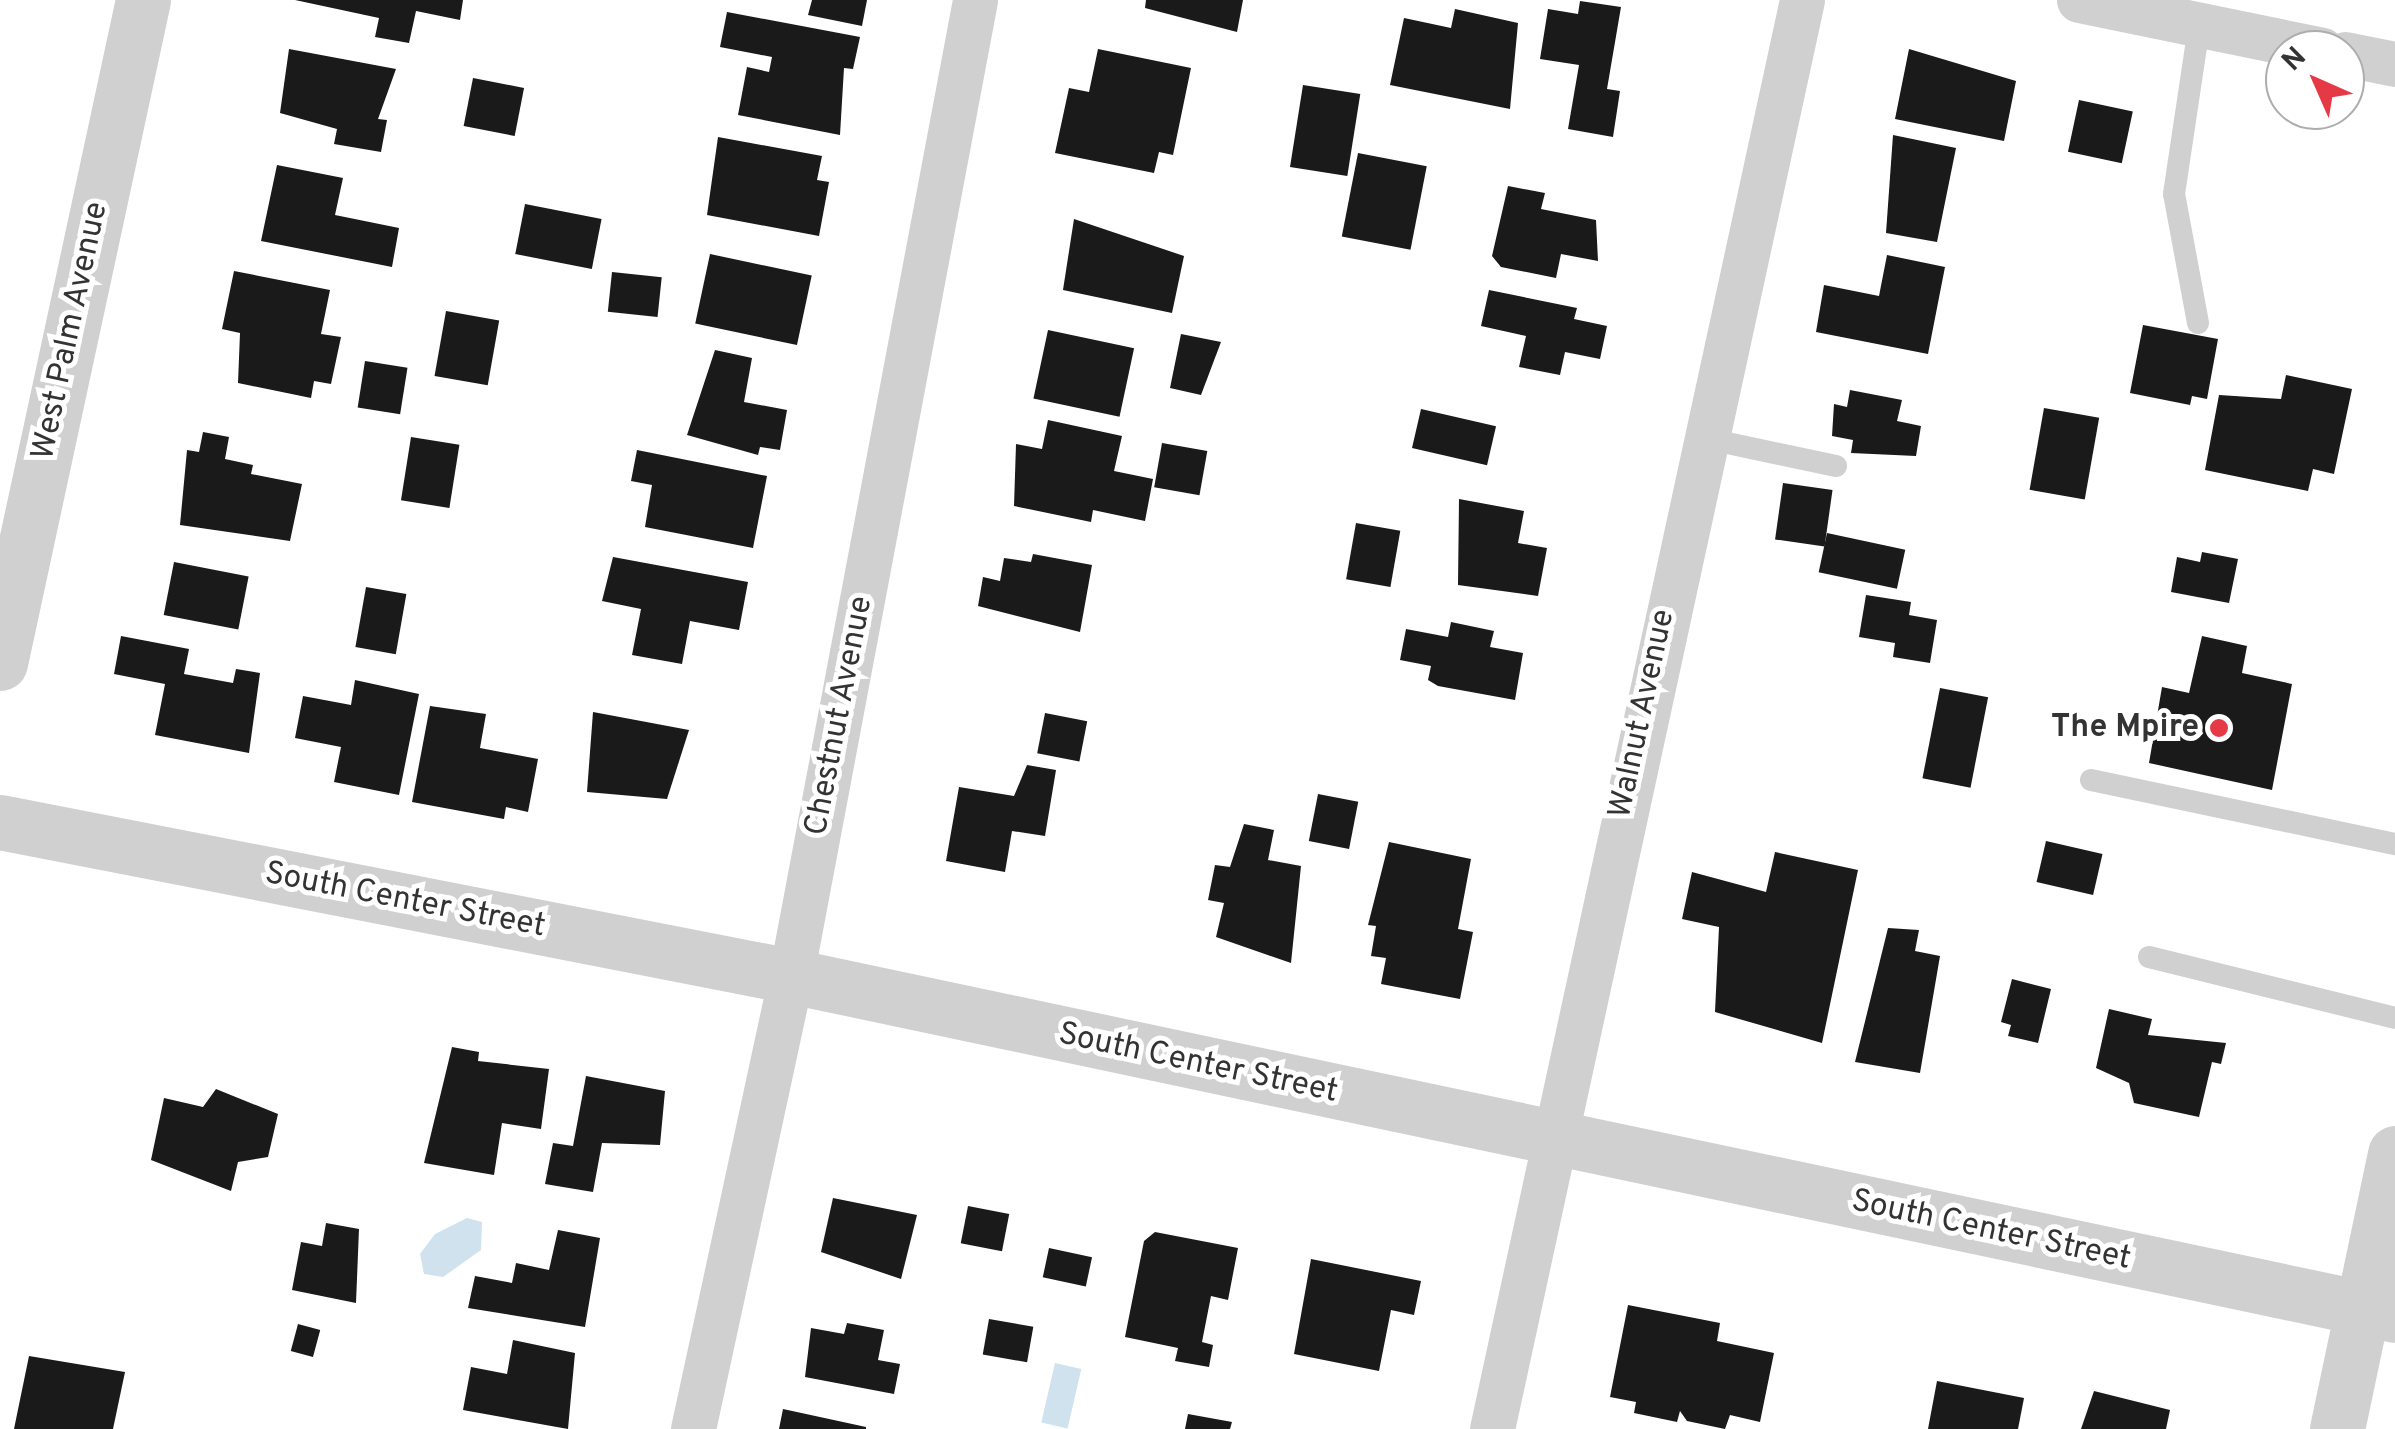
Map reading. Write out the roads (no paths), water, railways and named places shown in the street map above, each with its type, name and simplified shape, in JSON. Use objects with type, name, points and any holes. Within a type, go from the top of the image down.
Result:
[{"type":"street","name":"West Palm Avenue","points":[[0,663],[142,0]]},
{"type":"street","name":"Chestnut Avenue","points":[[693,1429],[791,976],[975,0]]},
{"type":"street","name":"Walnut Avenue","points":[[1492,1429],[1549,1140],[1802,0]]},
{"type":"street","points":[[2079,0],[2265,39]]},
{"type":"street","points":[[2365,58],[2395,64]]},
{"type":"street","name":"South Center Street","points":[[0,822],[791,976],[1549,1140],[2378,1311]]},
{"type":"street","points":[[2336,1429],[2378,1311],[2395,1153]]},
{"type":"lane","points":[[2198,323],[2174,194],[2199,27]]},
{"type":"lane","points":[[1704,438],[1836,466]]},
{"type":"lane","points":[[2092,780],[2395,844]]},
{"type":"lane","points":[[2149,957],[2395,1018]]},
{"type":"water","points":[[467,1218],[482,1222],[481,1250],[443,1277],[424,1274],[420,1254],[435,1234]]},
{"type":"water","points":[[1055,1363],[1081,1369],[1068,1429],[1041,1422]]},
{"type":"place","name":"The Mpire","points":[[2219,728]]}]
